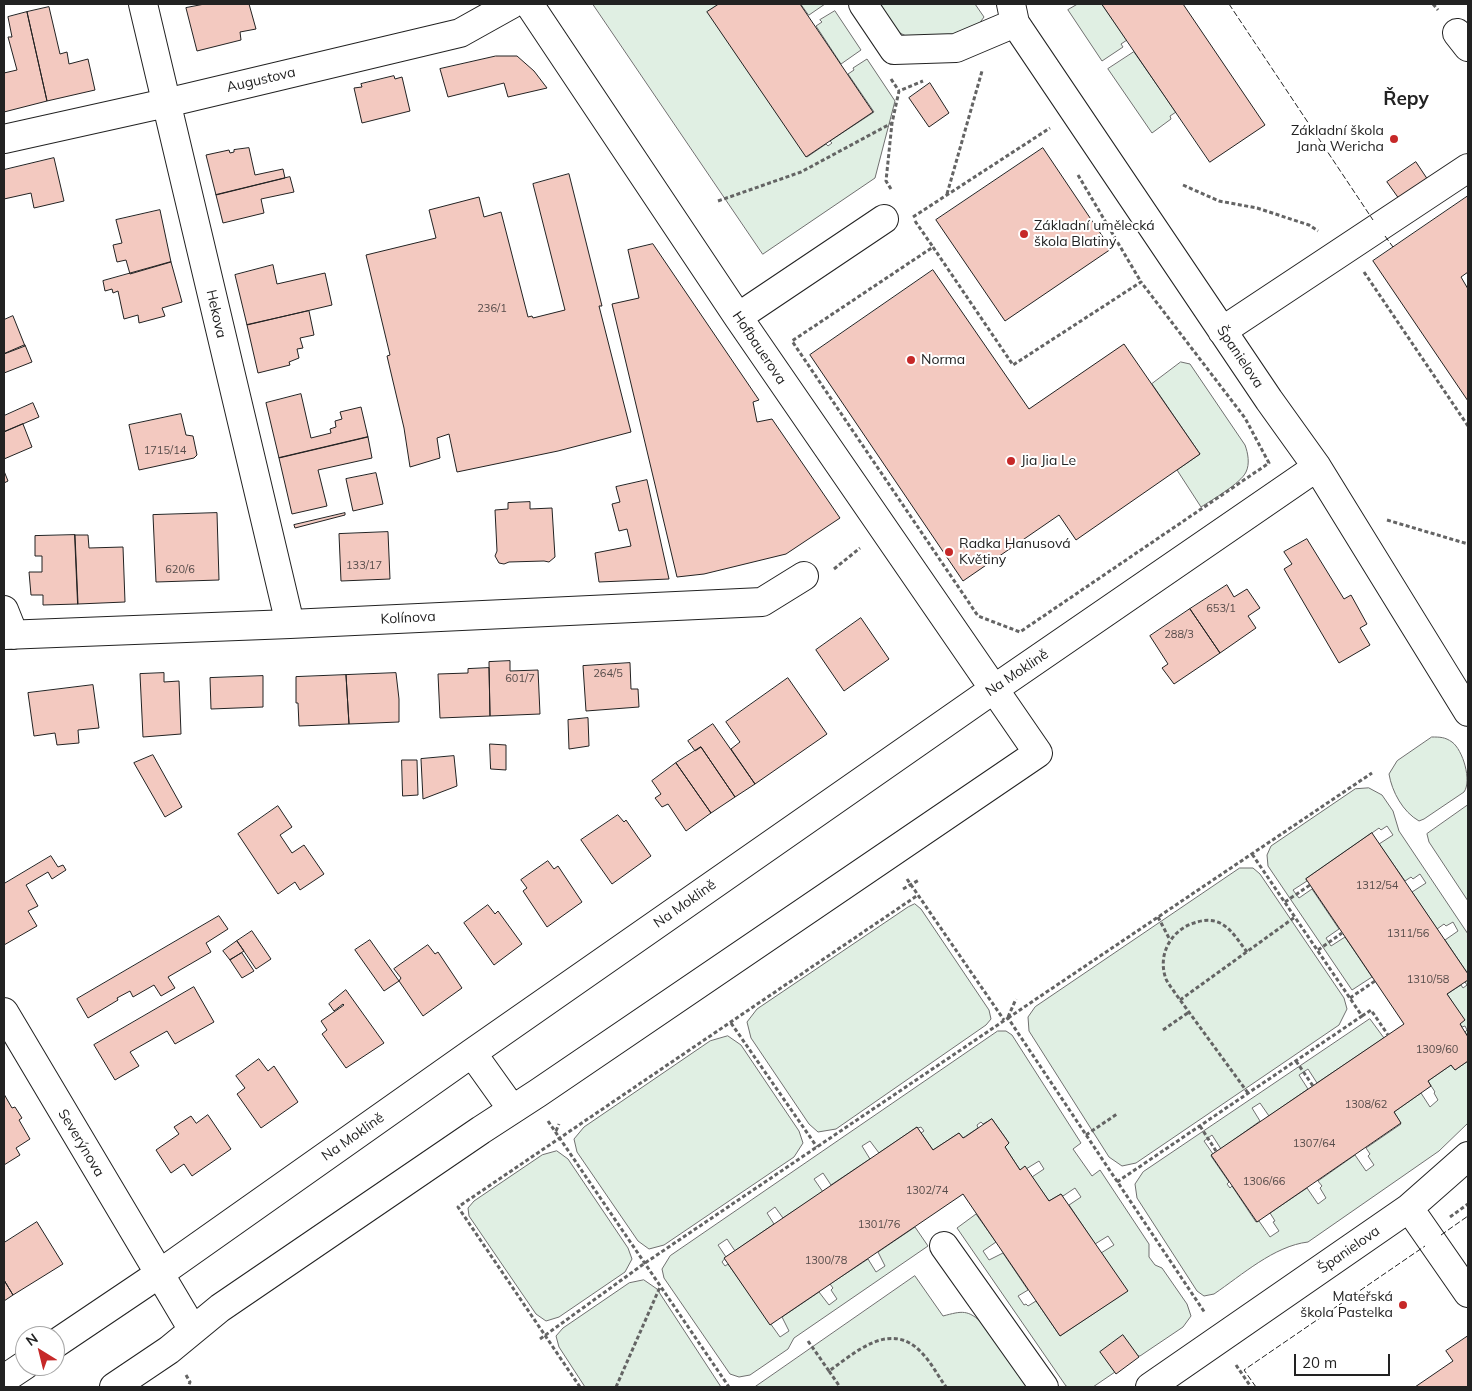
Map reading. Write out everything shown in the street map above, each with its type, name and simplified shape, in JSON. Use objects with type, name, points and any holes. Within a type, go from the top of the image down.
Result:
[{"type":"street","name":"Hekova","points":[[143,4],[290,624]]},
{"type":"street","name":"Augustova","points":[[4,139],[166,103],[460,33],[512,4]]},
{"type":"street","name":"Hofbauerova","points":[[529,4],[738,317],[1038,753],[889,854]]},
{"type":"street","points":[[863,4],[894,50],[956,48],[1013,14]]},
{"type":"street","name":"Španielova","points":[[1013,14],[1222,331],[1317,468],[1468,712]]},
{"type":"street","points":[[1222,331],[1468,168]]},
{"type":"street","points":[[738,317],[895,215]]},
{"type":"street","name":"Na Moklině","points":[[65,1337],[159,1274],[994,689],[1317,468]]},
{"type":"street","name":"Kolínova","points":[[7,627],[290,624],[762,602],[804,576]]},
{"type":"street","points":[[114,1387],[167,1352],[220,1308],[889,854]]},
{"type":"street","name":"Severýnova","points":[[4,1012],[193,1330]]},
{"type":"street","points":[[472,1053],[522,1103]]},
{"type":"street","name":"Španielova","points":[[1150,1387],[1409,1208],[1468,1156]]},
{"type":"street","points":[[1409,1208],[1468,1293]]},
{"type":"street","points":[[944,1246],[1044,1387]]},
{"type":"street","points":[[4,1379],[15,1372]]},
{"type":"path","points":[[947,196],[984,63]]},
{"type":"path","points":[[896,196],[886,181],[892,123],[899,91],[925,80]]},
{"type":"path","points":[[895,215],[912,218],[947,196],[1050,129],[1046,120]]},
{"type":"path","points":[[718,201],[801,172],[892,123]]},
{"type":"path","points":[[933,247],[792,341],[978,616],[1020,632],[1269,463],[1245,418],[1141,282],[1076,172]]},
{"type":"path","points":[[1183,185],[1219,201],[1257,208],[1309,225],[1350,247],[1370,267],[1363,271],[1468,426]]},
{"type":"path","points":[[912,218],[1013,366],[1141,282]]},
{"type":"path","points":[[1384,519],[1468,544]]},
{"type":"path","points":[[804,576],[813,586],[884,530]]},
{"type":"path","points":[[540,1339],[645,1263],[1372,773]]},
{"type":"path","points":[[889,854],[1086,1135],[1206,1315]]},
{"type":"path","points":[[1252,854],[1362,1016]]},
{"type":"path","points":[[903,889],[919,880]]},
{"type":"path","points":[[1285,902],[1310,885]]},
{"type":"path","points":[[580,1387],[458,1207],[918,895]]},
{"type":"path","points":[[1158,917],[1170,940]]},
{"type":"path","points":[[1180,1000],[1295,917]]},
{"type":"path","points":[[1247,952],[1230,931],[1220,923],[1204,920],[1178,930],[1170,940],[1165,951],[1163,967],[1166,979],[1180,1000],[1248,1094]]},
{"type":"path","points":[[1318,950],[1342,933]]},
{"type":"path","points":[[1350,998],[1375,981]]},
{"type":"path","points":[[1006,1019],[1016,999]]},
{"type":"path","points":[[1117,1182],[1370,1010],[1388,1035]]},
{"type":"path","points":[[1163,1030],[1189,1012]]},
{"type":"path","points":[[731,1023],[817,1147]]},
{"type":"path","points":[[1296,1061],[1313,1086]]},
{"type":"path","points":[[522,1103],[556,1131],[729,1387]]},
{"type":"path","points":[[1086,1135],[1117,1114]]},
{"type":"path","points":[[556,1131],[559,1124]]},
{"type":"path","points":[[1200,1126],[1216,1152]]},
{"type":"path","points":[[616,1387],[660,1287]]},
{"type":"path","points":[[828,1371],[881,1338],[899,1338],[911,1342],[923,1353],[946,1387]]},
{"type":"path","points":[[808,1341],[840,1387]]},
{"type":"path","points":[[1236,1365],[1251,1387]]},
{"type":"green space","points":[[593,4],[719,4],[708,12],[807,157],[826,144],[828,146],[832,143],[830,141],[874,112],[848,74],[854,70],[853,68],[867,59],[895,101],[875,178],[763,254]]},
{"type":"green space","points":[[801,4],[825,4],[809,15]]},
{"type":"green space","points":[[870,4],[975,4],[984,17],[976,28],[961,34],[912,39],[892,29]]},
{"type":"green space","points":[[1078,4],[1102,4],[1127,40],[1121,44],[1123,47],[1102,61],[1068,10]]},
{"type":"green space","points":[[835,11],[861,50],[841,64],[816,26],[822,22],[820,20]]},
{"type":"green space","points":[[1134,52],[1176,112],[1170,116],[1171,119],[1152,133],[1108,69]]},
{"type":"green space","points":[[1181,362],[1190,364],[1245,445],[1248,455],[1248,466],[1243,476],[1226,491],[1201,507],[1177,470],[1200,454],[1152,384]]},
{"type":"green space","points":[[1432,737],[1445,738],[1456,746],[1463,758],[1467,781],[1464,792],[1419,821],[1399,801],[1389,774],[1397,761]]},
{"type":"green space","points":[[1369,788],[1382,795],[1393,811],[1399,831],[1468,934],[1468,974],[1445,940],[1458,931],[1453,922],[1446,926],[1444,924],[1437,929],[1412,892],[1426,883],[1420,874],[1413,879],[1411,877],[1405,881],[1379,844],[1393,835],[1387,826],[1381,830],[1379,828],[1293,890],[1299,898],[1312,889],[1339,929],[1326,938],[1331,946],[1345,937],[1372,977],[1352,990],[1268,866],[1267,855],[1271,846],[1355,789]]},
{"type":"green space","points":[[1468,805],[1468,901],[1429,842],[1427,834]]},
{"type":"green space","points":[[1240,868],[1253,868],[1260,874],[1344,998],[1347,1009],[1339,1025],[1136,1163],[1122,1166],[1109,1157],[1029,1031],[1028,1017],[1035,1007]]},
{"type":"green space","points":[[915,904],[921,909],[989,1010],[991,1019],[986,1025],[836,1129],[818,1132],[809,1124],[751,1038],[747,1022],[757,1009]]},
{"type":"green space","points":[[1468,980],[1468,1037],[1465,1032],[1467,1030],[1465,1026],[1462,1027],[1460,1024],[1464,1020],[1447,994],[1461,985],[1463,988],[1467,985],[1465,982]]},
{"type":"green space","points":[[1370,1019],[1384,1038],[1317,1083],[1308,1069],[1299,1075],[1308,1089],[1269,1116],[1260,1103],[1252,1108],[1260,1121],[1221,1149],[1212,1135],[1204,1141],[1213,1154],[1211,1156],[1229,1182],[1227,1184],[1230,1188],[1232,1186],[1256,1222],[1259,1221],[1270,1237],[1279,1231],[1270,1213],[1307,1188],[1318,1204],[1326,1198],[1318,1181],[1355,1155],[1366,1171],[1374,1165],[1368,1156],[1370,1154],[1366,1148],[1401,1124],[1394,1112],[1421,1093],[1430,1107],[1438,1100],[1428,1081],[1451,1065],[1455,1070],[1468,1061],[1468,1123],[1439,1151],[1308,1242],[1283,1249],[1271,1255],[1214,1294],[1204,1296],[1197,1291],[1137,1198],[1135,1184],[1143,1172]]},
{"type":"green space","points":[[998,1031],[1006,1031],[1012,1035],[1081,1143],[1073,1149],[1092,1176],[1100,1170],[1149,1244],[1149,1257],[1155,1265],[1162,1268],[1187,1304],[1191,1316],[1183,1327],[1140,1356],[1101,1352],[1115,1372],[1093,1387],[1066,1386],[957,1228],[976,1214],[996,1242],[983,1251],[989,1260],[1003,1253],[1028,1290],[1018,1296],[1024,1305],[1028,1306],[1036,1301],[1060,1336],[1127,1291],[1101,1253],[1114,1245],[1108,1236],[1095,1244],[1069,1205],[1081,1197],[1075,1188],[1063,1196],[1061,1194],[1049,1201],[1032,1177],[1044,1169],[1039,1161],[1026,1169],[1025,1167],[1020,1170],[1005,1147],[1009,1143],[992,1119],[983,1124],[981,1122],[977,1125],[978,1128],[963,1138],[959,1133],[933,1150],[921,1133],[924,1131],[921,1127],[917,1127],[879,1153],[870,1141],[862,1146],[870,1159],[831,1185],[823,1173],[814,1179],[823,1192],[783,1218],[775,1207],[767,1213],[774,1224],[735,1251],[727,1239],[718,1245],[726,1257],[722,1262],[725,1266],[728,1264],[780,1337],[789,1331],[782,1317],[819,1292],[829,1305],[837,1299],[831,1290],[833,1288],[830,1284],[868,1259],[876,1272],[885,1266],[878,1252],[915,1227],[928,1246],[794,1338],[788,1349],[750,1375],[739,1377],[730,1374],[664,1278],[662,1269],[670,1256]]},
{"type":"green space","points":[[728,1036],[741,1045],[799,1131],[803,1143],[794,1157],[664,1245],[649,1249],[638,1241],[577,1152],[574,1139],[584,1127],[710,1041]]},
{"type":"green space","points":[[557,1151],[568,1159],[628,1248],[632,1259],[625,1272],[559,1317],[546,1321],[536,1314],[469,1216],[468,1208],[474,1201],[542,1155]]},
{"type":"green space","points":[[915,1276],[943,1316],[964,1312],[983,1324],[1027,1387],[755,1387]]},
{"type":"green space","points":[[644,1280],[657,1289],[721,1387],[585,1387],[559,1347],[556,1336],[563,1328],[629,1283]]},
{"type":"building","points":[[205,4],[249,4],[256,29],[240,32],[241,40],[197,51],[186,8]]},
{"type":"building","points":[[719,4],[800,4],[873,112],[806,157],[707,12]]},
{"type":"building","points":[[1102,4],[1183,4],[1265,125],[1210,162]]},
{"type":"building","points":[[49,7],[60,54],[67,52],[69,64],[88,59],[95,90],[47,101],[27,12]]},
{"type":"building","points":[[27,12],[47,101],[4,112],[4,73],[17,70],[8,37],[12,37],[8,17]]},
{"type":"building","points":[[496,56],[517,56],[534,71],[547,88],[508,97],[504,83],[448,97],[440,69]]},
{"type":"building","points":[[394,76],[395,79],[402,77],[410,111],[362,123],[354,88],[362,87],[361,84]]},
{"type":"building","points":[[930,83],[949,113],[929,127],[909,98]]},
{"type":"building","points":[[249,148],[255,175],[283,169],[285,178],[216,195],[206,155],[229,150],[230,153],[234,152],[234,150]]},
{"type":"building","name":"Základní umělecká škola Blatiny","points":[[1043,148],[1111,249],[1005,321],[936,220]]},
{"type":"building","points":[[54,158],[64,201],[34,208],[31,193],[4,199],[4,170]]},
{"type":"building","points":[[1416,162],[1430,183],[1402,203],[1387,182]]},
{"type":"building","points":[[569,174],[602,306],[599,306],[631,432],[558,451],[457,472],[449,434],[437,438],[440,458],[410,467],[404,428],[387,356],[390,355],[366,255],[436,238],[429,210],[479,197],[484,217],[501,212],[528,317],[532,316],[533,318],[565,310],[533,184]]},
{"type":"building","points":[[290,177],[294,192],[261,199],[264,213],[223,223],[216,195]]},
{"type":"building","points":[[1468,196],[1468,272],[1461,277],[1468,289],[1468,401],[1373,261]]},
{"type":"building","points":[[160,210],[171,262],[130,274],[126,260],[117,262],[113,245],[122,243],[116,220]]},
{"type":"building","points":[[653,244],[759,400],[753,402],[757,422],[772,419],[840,518],[786,554],[704,574],[677,577],[612,304],[639,298],[628,250]]},
{"type":"building","points":[[171,262],[182,302],[162,308],[165,316],[139,323],[138,315],[124,319],[118,291],[113,293],[112,289],[105,291],[103,281]]},
{"type":"building","points":[[273,265],[277,284],[325,273],[332,305],[247,325],[235,275]]},
{"type":"building","points":[[933,270],[1029,409],[1124,344],[1200,454],[1076,540],[1059,515],[963,581],[810,355]]},
{"type":"building","points":[[309,311],[314,335],[300,338],[303,348],[297,349],[299,358],[289,362],[290,365],[258,373],[247,325]]},
{"type":"building","points":[[13,316],[25,346],[4,354],[4,320]]},
{"type":"building","points":[[25,345],[32,362],[4,373],[4,354]]},
{"type":"building","points":[[301,394],[311,438],[331,433],[330,429],[336,427],[335,421],[342,419],[340,412],[361,407],[368,437],[279,458],[266,403]]},
{"type":"building","points":[[33,403],[39,417],[4,432],[4,416]]},
{"type":"building","points":[[181,414],[186,435],[193,436],[197,455],[194,458],[139,470],[129,425]]},
{"type":"building","points":[[23,424],[32,447],[4,459],[4,432]]},
{"type":"building","points":[[368,437],[372,458],[318,470],[327,506],[292,514],[279,458]]},
{"type":"building","points":[[4,471],[8,481],[4,483]]},
{"type":"building","points":[[376,473],[383,504],[353,511],[346,479]]},
{"type":"building","points":[[647,480],[669,579],[599,582],[595,553],[631,546],[627,529],[619,531],[612,504],[620,502],[616,487]]},
{"type":"building","points":[[530,502],[530,509],[552,508],[555,557],[549,562],[499,563],[495,556],[497,551],[495,510],[508,509],[508,503]]},
{"type":"building","points":[[217,513],[219,580],[156,582],[153,515]]},
{"type":"building","points":[[345,513],[345,515],[295,528],[294,525]]},
{"type":"building","points":[[388,532],[390,579],[341,581],[339,534]]},
{"type":"building","points":[[75,535],[78,604],[43,605],[43,595],[31,595],[29,572],[42,572],[42,556],[35,556],[35,536]]},
{"type":"building","points":[[75,535],[88,535],[89,548],[123,547],[125,602],[78,604]]},
{"type":"building","points":[[1307,539],[1344,599],[1351,595],[1367,624],[1360,628],[1370,645],[1339,663],[1284,569],[1292,564],[1284,552]]},
{"type":"building","points":[[1227,585],[1234,597],[1247,589],[1260,608],[1248,616],[1256,628],[1220,653],[1190,609]]},
{"type":"building","points":[[1190,609],[1220,653],[1174,684],[1162,668],[1168,664],[1150,636]]},
{"type":"building","points":[[861,618],[889,659],[844,691],[816,650]]},
{"type":"building","points":[[510,661],[510,671],[538,670],[540,714],[490,716],[489,662]]},
{"type":"building","points":[[630,663],[631,689],[638,689],[639,707],[586,711],[583,666]]},
{"type":"building","points":[[489,668],[490,716],[440,718],[438,674],[468,673],[468,669]]},
{"type":"building","points":[[164,673],[164,682],[179,681],[181,734],[143,737],[140,674]]},
{"type":"building","points":[[396,673],[399,722],[349,724],[346,675]]},
{"type":"building","points":[[346,675],[349,724],[299,726],[298,703],[296,703],[296,677]]},
{"type":"building","points":[[263,676],[263,707],[211,709],[210,678]]},
{"type":"building","points":[[788,678],[827,734],[755,784],[731,749],[740,742],[726,722]]},
{"type":"building","points":[[93,685],[99,728],[78,730],[79,743],[57,745],[55,733],[34,736],[28,693]]},
{"type":"building","points":[[588,718],[589,746],[569,749],[568,720]]},
{"type":"building","points":[[713,724],[755,784],[735,797],[701,747],[695,751],[688,741]]},
{"type":"building","points":[[490,744],[506,745],[506,770],[491,769]]},
{"type":"building","points":[[701,747],[735,797],[711,813],[676,763]]},
{"type":"building","points":[[153,755],[182,807],[165,817],[134,763]]},
{"type":"building","points":[[454,756],[457,786],[423,799],[421,759]]},
{"type":"building","points":[[402,760],[417,760],[418,795],[403,796]]},
{"type":"building","points":[[676,763],[711,813],[686,831],[668,804],[662,807],[655,798],[661,794],[652,781]]},
{"type":"building","points":[[278,806],[292,827],[280,835],[292,853],[304,845],[324,874],[300,890],[295,882],[278,894],[238,834]]},
{"type":"building","points":[[618,815],[624,822],[626,820],[651,856],[612,884],[581,840]]},
{"type":"building","points":[[1372,833],[1468,974],[1468,980],[1447,994],[1465,1020],[1460,1024],[1468,1037],[1468,1061],[1455,1070],[1451,1065],[1428,1081],[1431,1086],[1394,1112],[1401,1123],[1257,1222],[1211,1155],[1404,1024],[1306,879]]},
{"type":"building","points":[[51,856],[58,867],[63,865],[66,870],[52,879],[48,872],[26,885],[38,906],[28,911],[37,926],[4,945],[4,884]]},
{"type":"building","points":[[548,861],[554,869],[558,866],[582,902],[547,927],[523,891],[527,888],[521,880]]},
{"type":"building","points":[[488,905],[495,914],[498,911],[522,944],[494,965],[464,923]]},
{"type":"building","points":[[219,916],[228,929],[206,943],[211,952],[168,977],[175,988],[161,996],[154,985],[133,997],[130,991],[88,1018],[77,999]]},
{"type":"building","points":[[252,931],[271,959],[256,969],[237,941]]},
{"type":"building","points":[[370,940],[399,981],[384,991],[355,950]]},
{"type":"building","points":[[237,941],[244,951],[230,960],[223,951]]},
{"type":"building","points":[[428,945],[435,954],[438,952],[462,988],[423,1016],[399,981],[401,978],[394,969]]},
{"type":"building","points":[[242,953],[254,971],[242,978],[230,960]]},
{"type":"building","points":[[194,987],[214,1022],[175,1044],[167,1031],[130,1052],[139,1066],[115,1080],[94,1045]]},
{"type":"building","points":[[346,990],[384,1043],[346,1068],[322,1034],[327,1030],[321,1021],[344,1005],[334,1011],[329,1004]]},
{"type":"building","points":[[259,1059],[268,1071],[274,1066],[298,1102],[261,1128],[237,1094],[245,1088],[236,1076]]},
{"type":"building","points":[[4,1094],[12,1108],[15,1107],[22,1118],[19,1120],[30,1139],[16,1148],[20,1155],[4,1165]]},
{"type":"building","points":[[208,1115],[231,1149],[192,1176],[184,1164],[171,1173],[156,1150],[179,1134],[174,1127],[191,1116],[196,1123]]},
{"type":"building","points":[[992,1119],[1009,1143],[1005,1147],[1020,1170],[1025,1166],[1049,1201],[1061,1194],[1128,1291],[1060,1336],[963,1194],[770,1325],[724,1258],[917,1127],[933,1150],[959,1133],[963,1138],[965,1137]]},
{"type":"building","points":[[37,1222],[63,1264],[13,1295],[4,1280],[4,1243]]},
{"type":"building","points":[[4,1280],[13,1295],[4,1301]]},
{"type":"building","points":[[1123,1335],[1139,1357],[1116,1374],[1100,1352]]},
{"type":"building","points":[[1468,1336],[1468,1387],[1415,1387],[1453,1361],[1446,1351]]},
{"type":"fence","points":[[1229,4],[1373,220]]},
{"type":"fence","points":[[1385,236],[1393,247]]},
{"type":"fence","points":[[1441,1235],[1468,1216]]},
{"type":"fence","points":[[1256,1387],[1244,1370],[1425,1246]]},
{"type":"place","name":"Základní škola Jana Wericha","points":[[1394,139]]},
{"type":"place","name":"Základní umělecká škola Blatiny","points":[[1024,234]]},
{"type":"place","name":"Norma","points":[[911,360]]},
{"type":"place","name":"Jia Jia Le","points":[[1011,461]]},
{"type":"place","name":"Radka Hanusová Květiny","points":[[949,552]]},
{"type":"place","name":"Mateřská škola Pastelka","points":[[1403,1305]]},
{"type":"district","name":"Řepy","points":[[1406,99]]}]
